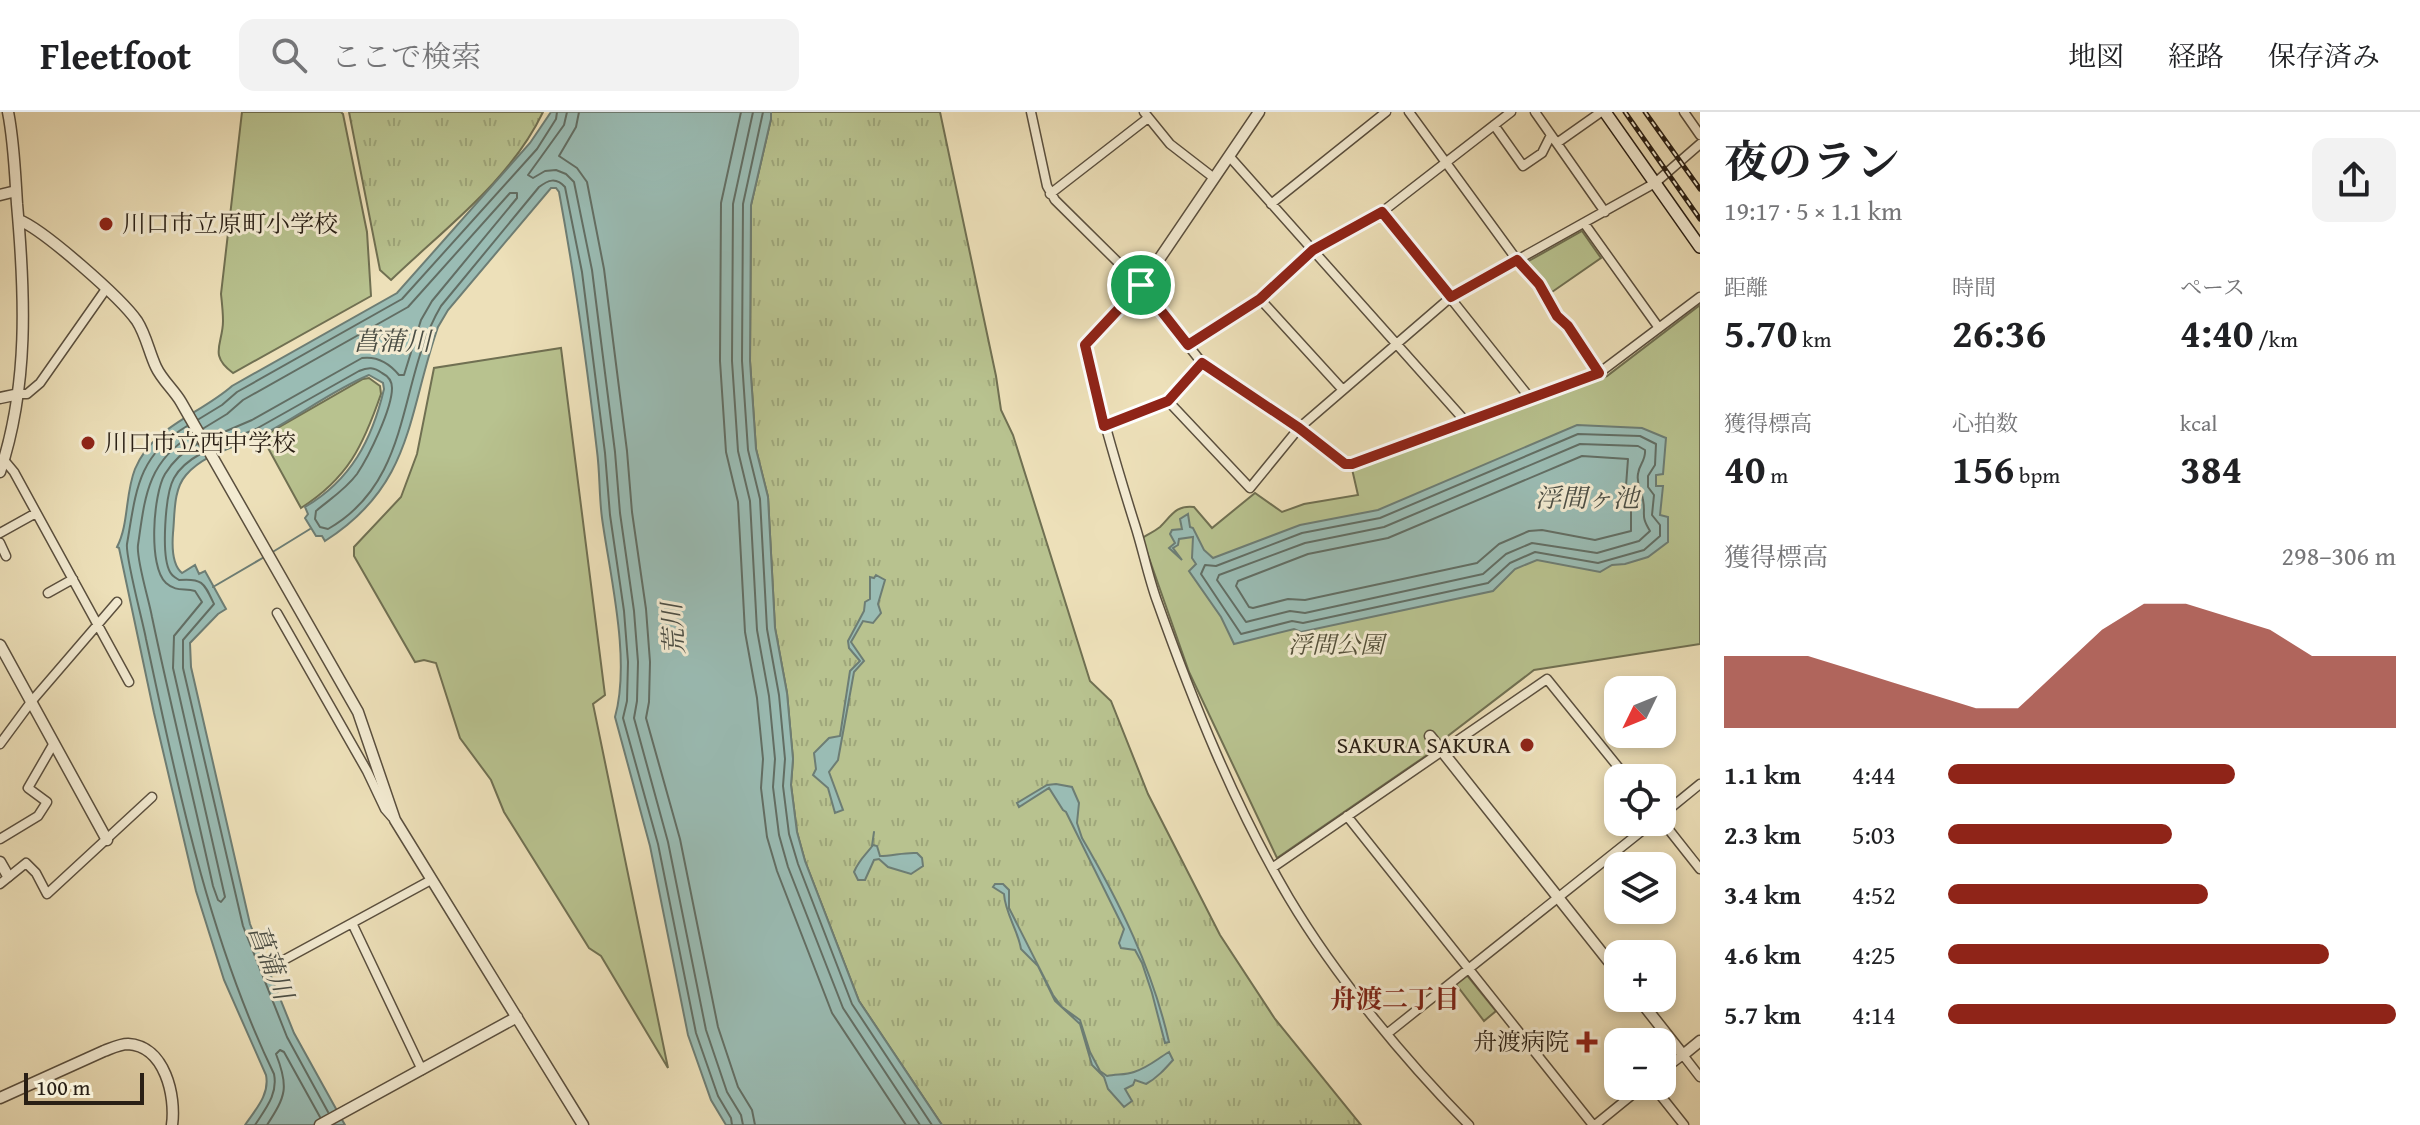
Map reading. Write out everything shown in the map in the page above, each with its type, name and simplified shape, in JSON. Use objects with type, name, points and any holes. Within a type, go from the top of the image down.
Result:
[{"type":"main road","points":[[1603,112],[1700,247]]},
{"type":"street","points":[[0,472],[19,394],[23,332],[19,220],[8,112]]},
{"type":"street","points":[[1031,112],[1050,194],[1141,285],[1202,363],[1299,428],[1345,464],[1599,373],[1700,297]]},
{"type":"street","points":[[1259,112],[1141,285],[1085,345],[1104,426],[1155,597],[1231,788],[1272,868],[1323,951],[1388,1033],[1469,1125]]},
{"type":"street","points":[[1271,204],[1386,112]]},
{"type":"street","points":[[1409,112],[1517,260],[1539,284],[1557,316],[1568,326],[1599,373]]},
{"type":"street","points":[[1188,345],[1260,299],[1313,250],[1382,212],[1511,112]]},
{"type":"street","points":[[1535,112],[1605,212]]},
{"type":"street","points":[[1557,143],[1603,112]]},
{"type":"street","points":[[1684,112],[1700,135]]},
{"type":"street","points":[[1050,194],[1146,115],[1170,144],[1214,178]]},
{"type":"street","points":[[1494,125],[1523,166],[1542,153],[1551,135]]},
{"type":"street","points":[[1168,401],[1250,488],[1299,428],[1451,297],[1655,183],[1700,144]]},
{"type":"street","points":[[1692,152],[1700,159]]},
{"type":"street","points":[[1229,156],[1466,422]]},
{"type":"street","points":[[0,195],[16,191]]},
{"type":"street","points":[[1382,212],[1530,398]]},
{"type":"street","points":[[19,220],[35,228],[106,289],[140,325],[157,369],[181,402],[358,712],[395,820]]},
{"type":"street","points":[[1584,223],[1659,328]]},
{"type":"street","points":[[0,398],[27,394],[40,383],[106,289]]},
{"type":"street","points":[[1260,299],[1343,390]]},
{"type":"street","points":[[1104,426],[1168,401],[1202,363]]},
{"type":"street","points":[[4,460],[14,472],[129,682]]},
{"type":"street","points":[[0,533],[36,513]]},
{"type":"street","points":[[0,543],[6,556]]},
{"type":"street","points":[[48,593],[73,579]]},
{"type":"street","points":[[0,744],[31,702],[117,602]]},
{"type":"street","points":[[277,613],[367,771],[385,809],[395,820],[583,1125]]},
{"type":"street","points":[[0,645],[107,840]]},
{"type":"street","points":[[1272,868],[1547,679],[1616,764]]},
{"type":"street","points":[[1430,736],[1604,955]]},
{"type":"street","points":[[0,839],[38,816],[47,802],[28,788],[54,743]]},
{"type":"street","points":[[1676,804],[1700,784]]},
{"type":"street","points":[[0,862],[4,880],[26,863],[36,873],[47,894],[152,797]]},
{"type":"street","points":[[1347,816],[1594,1125],[1625,1100]]},
{"type":"street","points":[[1388,1033],[1635,836]]},
{"type":"street","points":[[1674,836],[1700,869]]},
{"type":"street","points":[[271,967],[431,880]]},
{"type":"street","points":[[352,923],[422,1070]]},
{"type":"street","points":[[1649,1012],[1700,1077]]},
{"type":"street","points":[[320,1125],[517,1017]]},
{"type":"street","points":[[1676,1060],[1700,1041]]},
{"type":"street","points":[[0,1098],[104,1051],[132,1044],[147,1050],[162,1069],[172,1099],[172,1125]]},
{"type":"street","points":[[1664,1100],[1684,1125]]},
{"type":"green space","points":[[242,112],[343,114],[367,232],[371,296],[233,373],[221,361],[219,349],[223,321],[221,294]]},
{"type":"green space","points":[[349,112],[543,112],[529,137],[495,182],[391,280],[380,270]]},
{"type":"green space","points":[[771,112],[940,112],[1001,410],[1013,435],[1090,681],[1111,701],[1148,794],[1220,935],[1275,1019],[1361,1125],[942,1125],[859,1001],[805,861],[797,832],[791,785],[793,759],[787,693],[775,628],[768,497],[756,449],[750,361],[751,205]]},
{"type":"green space","points":[[1582,231],[1601,258],[1552,292],[1527,262]]},
{"type":"green space","name":"浮間公園","points":[[1700,305],[1700,644],[1534,670],[1430,753],[1277,858],[1189,672],[1142,538],[1160,527],[1175,512],[1188,507],[1194,507],[1212,528],[1255,493],[1282,512],[1304,504],[1358,495],[1352,469],[1607,376]]},
{"type":"green space","points":[[561,348],[605,695],[593,704],[668,1068],[601,956],[589,948],[504,812],[491,780],[460,738],[436,663],[424,660],[415,662],[354,556],[354,547],[401,497],[417,454],[434,368]]},
{"type":"green space","points":[[369,378],[380,386],[381,394],[368,430],[352,459],[331,485],[301,508],[262,437]]},
{"type":"green space","points":[[1466,974],[1496,1011],[1484,1021],[1455,983]]},
{"type":"water","points":[[551,112],[771,112],[751,205],[750,361],[756,449],[768,497],[775,628],[787,693],[793,759],[791,785],[797,832],[805,861],[859,1001],[942,1125],[726,1125],[711,1100],[688,1035],[650,846],[615,717],[621,670],[618,618],[602,518],[597,451],[575,289],[559,192],[551,188],[448,310],[438,327],[403,446],[375,496],[354,519],[325,541],[322,536],[316,536],[305,518],[308,514],[305,507],[335,484],[366,442],[384,389],[383,383],[369,375],[262,435],[202,461],[186,475],[179,488],[173,538],[176,565],[182,573],[195,565],[199,574],[205,571],[226,609],[190,643],[191,667],[250,924],[294,1033],[345,1125],[245,1125],[264,1096],[266,1075],[224,980],[196,891],[117,547],[135,469],[153,442],[178,422],[232,386],[397,293],[530,143]]},
{"type":"water","name":"浮間ヶ池","points":[[1577,425],[1642,428],[1666,438],[1663,474],[1656,475],[1656,486],[1663,486],[1660,515],[1668,517],[1668,542],[1648,557],[1612,565],[1600,572],[1537,560],[1515,569],[1493,591],[1301,632],[1294,629],[1234,644],[1221,617],[1189,571],[1196,564],[1192,558],[1193,537],[1179,539],[1178,545],[1173,548],[1182,560],[1169,548],[1175,543],[1170,534],[1172,530],[1182,529],[1180,519],[1188,514],[1190,527],[1204,550],[1213,558],[1300,525],[1378,510]]},
{"type":"water","points":[[876,575],[885,580],[878,604],[881,613],[873,623],[863,621],[851,642],[864,661],[854,672],[838,760],[829,772],[843,810],[835,813],[828,788],[813,775],[816,769],[814,753],[829,738],[840,736],[850,671],[860,661],[849,648],[848,641],[864,611],[865,602],[870,599],[870,577]]},
{"type":"water","points":[[1047,785],[1072,787],[1079,803],[1077,823],[1082,838],[1144,962],[1169,1042],[1165,1043],[1142,963],[1135,950],[1121,948],[1119,943],[1124,929],[1066,812],[1049,788],[1019,807],[1017,803]]},
{"type":"water","points":[[873,845],[877,846],[880,856],[917,853],[922,858],[923,866],[911,874],[888,867],[879,859],[874,860],[865,880],[858,880],[854,872]]},
{"type":"water","points":[[1003,884],[1009,890],[1009,908],[1053,995],[1062,1007],[1080,1020],[1100,1071],[1107,1076],[1131,1073],[1169,1052],[1173,1060],[1157,1076],[1146,1084],[1135,1080],[1125,1089],[1132,1101],[1124,1107],[1092,1065],[1080,1024],[1055,1001],[1038,966],[1021,949],[1004,894],[993,887]]},
{"type":"waterway","points":[[271,553],[310,529]]},
{"type":"waterway","points":[[213,587],[266,556]]},
{"type":"waterway","points":[[872,846],[874,832]]},
{"type":"railway","points":[[1625,112],[1700,219]]},
{"type":"railway","points":[[1645,112],[1700,189]]},
{"type":"place","name":"川口市立原町小学校","points":[[106,224]]},
{"type":"place","name":"川口市立西中学校","points":[[88,443]]},
{"type":"place","name":"SAKURA SAKURA","points":[[1527,745]]},
{"type":"place","name":"舟渡病院","points":[[1587,1042]]},
{"type":"district","name":"舟渡二丁目","points":[[1395,999]]},
{"type":"route","points":[[1382,212],[1451,297],[1517,260],[1539,284],[1557,316],[1585,349],[1599,373],[1352,464],[1345,464],[1299,428],[1202,363],[1168,401],[1104,426],[1085,345],[1141,285],[1188,345],[1260,299],[1313,250],[1382,212]]},
{"type":"water label","name":"菖蒲川","points":[[392,341]]},
{"type":"water label","name":"荒川","points":[[673,629]]},
{"type":"water label","name":"菖蒲川","points":[[271,962]]}]
